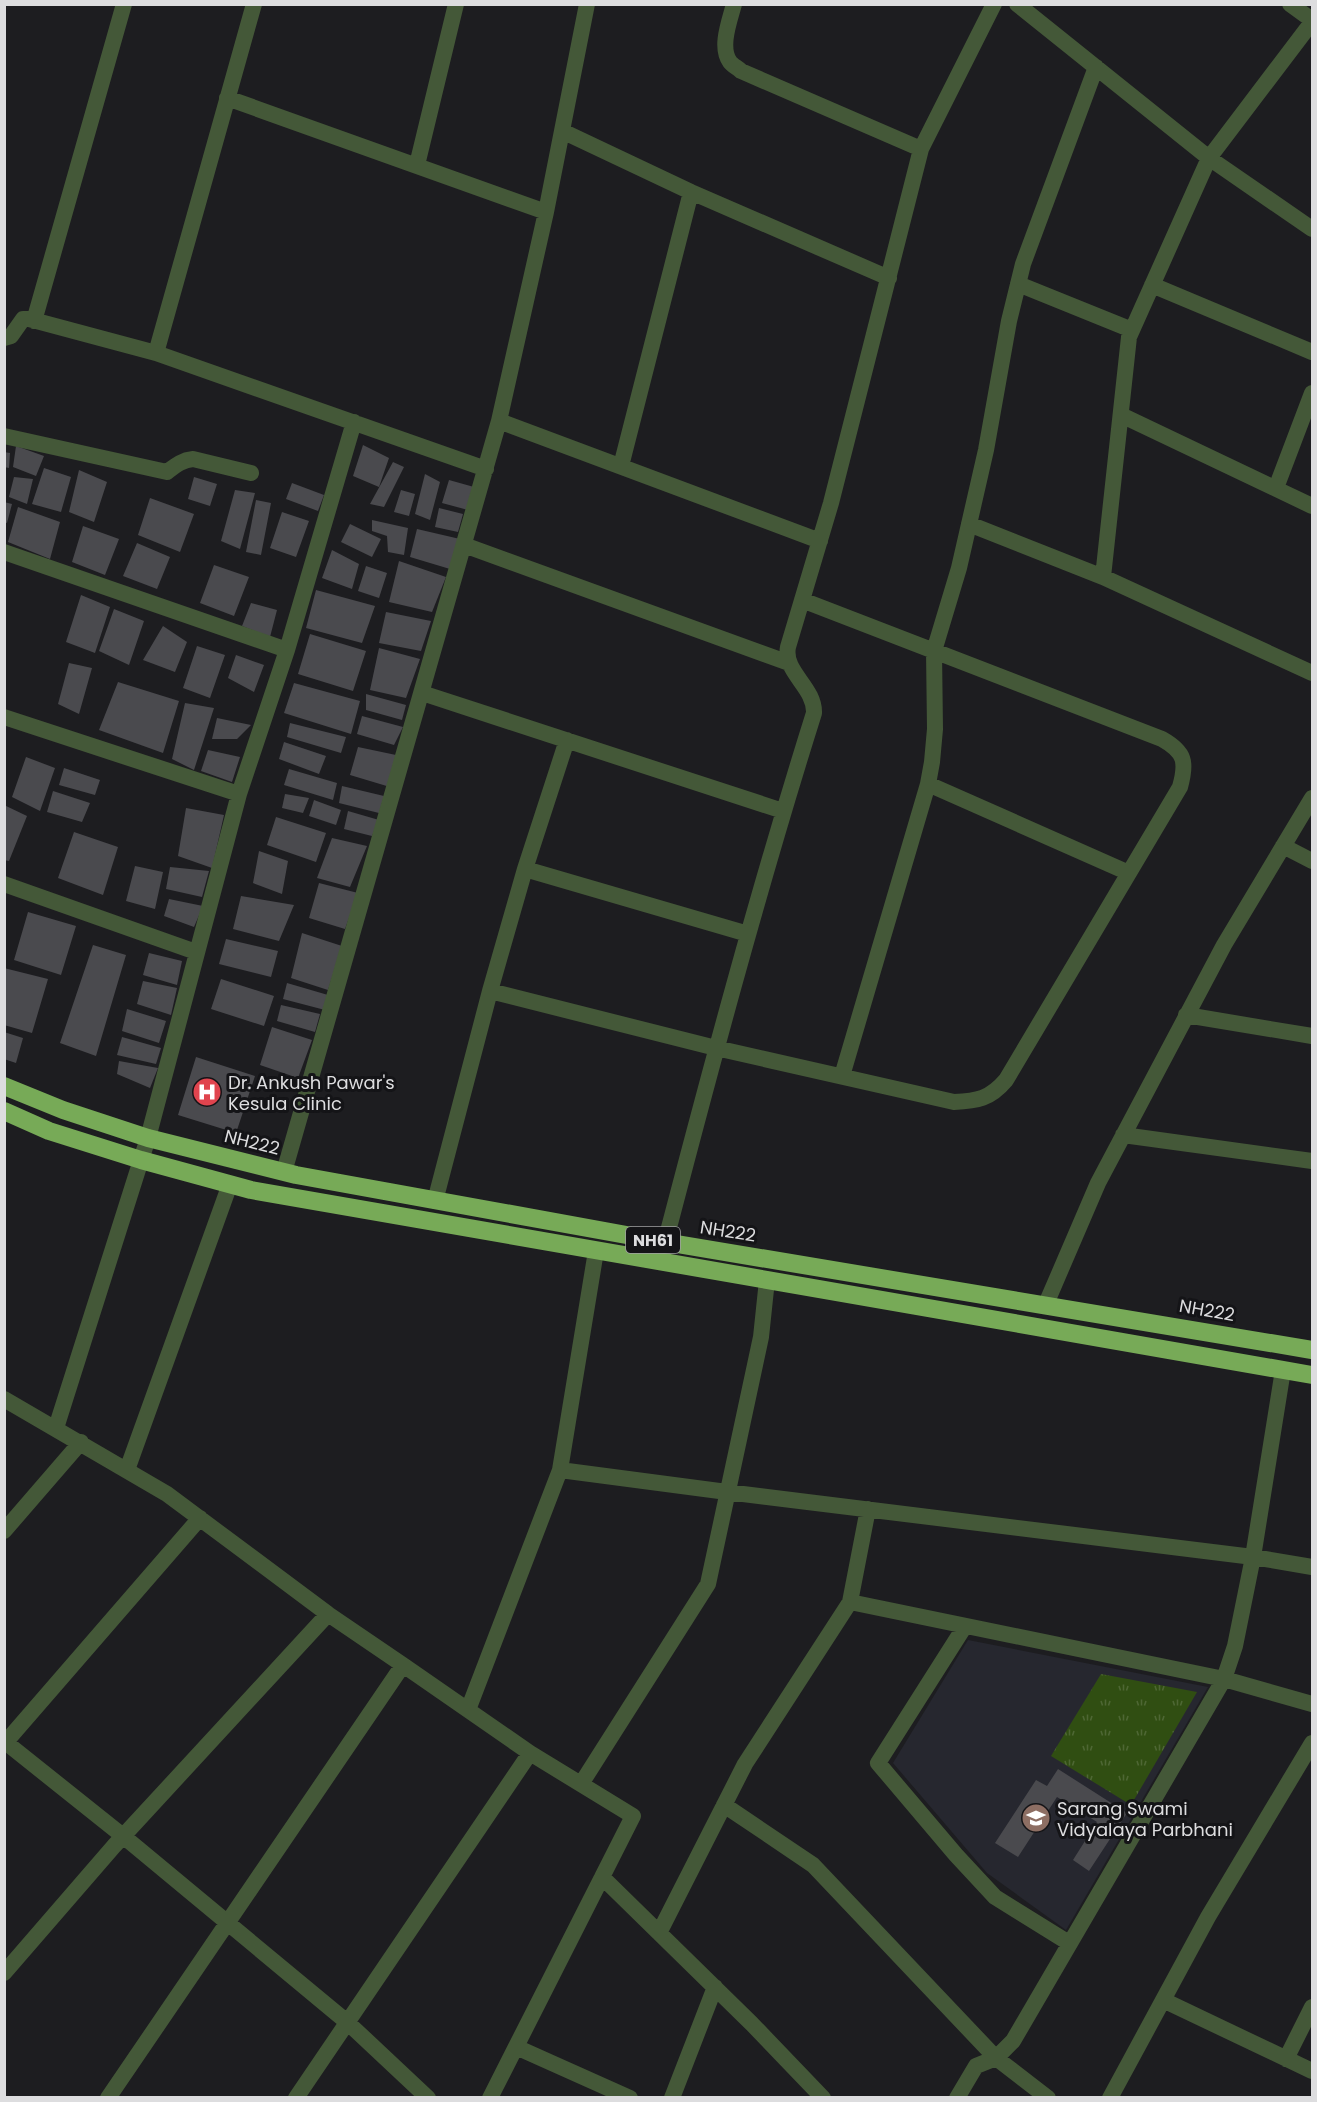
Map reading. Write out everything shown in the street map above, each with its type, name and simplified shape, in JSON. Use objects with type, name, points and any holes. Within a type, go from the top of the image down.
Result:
[{"type":"highway","name":"NH222","points":[[4,1086],[63,1110],[148,1138],[284,1172],[665,1242],[1312,1350]]},
{"type":"highway","name":"NH61","points":[[5,1115],[141,1160],[251,1191],[1312,1375]]},
{"type":"street","points":[[34,321],[124,4]]},
{"type":"street","points":[[156,353],[254,4]]},
{"type":"street","points":[[417,165],[456,4]]},
{"type":"street","points":[[284,1172],[499,422],[546,212],[587,4]]},
{"type":"street","points":[[734,4],[726,47],[729,61],[741,71],[921,149]]},
{"type":"street","points":[[660,1262],[716,1048],[783,811],[814,713],[815,704],[812,697],[789,663],[786,655],[788,647],[864,380],[921,149],[994,4]]},
{"type":"street","points":[[1017,4],[1209,158],[1312,229]]},
{"type":"street","points":[[1103,577],[1129,337],[1209,158],[1312,17],[1290,4]]},
{"type":"street","points":[[842,1076],[928,784],[935,729],[934,651],[959,568],[986,450],[1009,321],[1018,284],[1036,226],[1096,67]]},
{"type":"street","points":[[227,98],[546,212]]},
{"type":"street","points":[[562,131],[691,192],[888,278]]},
{"type":"street","points":[[621,466],[691,192]]},
{"type":"street","points":[[1018,284],[1132,330]]},
{"type":"street","points":[[1152,285],[1312,352]]},
{"type":"street","points":[[4,338],[11,336],[24,320],[156,353],[486,469]]},
{"type":"street","points":[[1276,488],[1312,393]]},
{"type":"street","points":[[1121,415],[1312,506]]},
{"type":"street","points":[[56,1428],[148,1138],[239,794],[287,650],[354,422]]},
{"type":"street","points":[[499,422],[820,541]]},
{"type":"street","points":[[4,436],[167,472],[179,463],[193,459],[251,473]]},
{"type":"street","points":[[969,524],[1103,577],[1312,673]]},
{"type":"street","points":[[464,545],[789,663]]},
{"type":"street","points":[[4,552],[287,650]]},
{"type":"street","points":[[490,991],[716,1048],[954,1102],[984,1098],[997,1091],[1006,1080],[1180,787],[1184,772],[1183,757],[1175,746],[1162,739],[802,600]]},
{"type":"street","points":[[422,693],[783,811]]},
{"type":"street","points":[[4,717],[239,794]]},
{"type":"street","points":[[435,1201],[525,868],[567,740]]},
{"type":"street","points":[[928,784],[1129,873]]},
{"type":"street","points":[[1047,1304],[1098,1182],[1224,945],[1312,798]]},
{"type":"street","points":[[1283,846],[1312,861]]},
{"type":"street","points":[[525,868],[748,934]]},
{"type":"street","points":[[4,884],[196,952]]},
{"type":"street","points":[[1186,1015],[1312,1036]]},
{"type":"street","points":[[1123,1135],[1312,1161]]},
{"type":"street","points":[[127,1470],[230,1184]]},
{"type":"street","points":[[468,1710],[560,1470],[596,1251]]},
{"type":"street","points":[[581,1784],[708,1584],[761,1337],[767,1280]]},
{"type":"street","points":[[957,2097],[976,2066],[996,2058],[1012,2041],[1224,1679],[1235,1646],[1253,1557],[1283,1370]]},
{"type":"street","points":[[4,1399],[167,1494],[328,1614],[530,1753],[633,1816],[490,2097]]},
{"type":"street","points":[[4,1531],[81,1442]]},
{"type":"street","points":[[560,1470],[1253,1557],[1312,1567]]},
{"type":"street","points":[[659,1933],[745,1764],[850,1602],[868,1509]]},
{"type":"street","points":[[200,1518],[5,1742],[123,1836],[347,2022],[428,2097]]},
{"type":"street","points":[[850,1602],[1224,1679],[1312,1704]]},
{"type":"street","points":[[4,1973],[123,1836],[328,1614]]},
{"type":"street","points":[[965,1626],[878,1763],[956,1855],[996,1897],[1069,1943]]},
{"type":"street","points":[[108,2097],[403,1665]]},
{"type":"street","points":[[1110,2097],[1209,1917],[1312,1743]]},
{"type":"street","points":[[296,2097],[530,1753]]},
{"type":"street","points":[[724,1805],[813,1865],[996,2058],[1048,2097]]},
{"type":"street","points":[[602,1877],[715,1987],[805,2090],[823,2097]]},
{"type":"street","points":[[672,2097],[715,1987]]},
{"type":"street","points":[[1163,2000],[1312,2072]]},
{"type":"street","points":[[1286,2059],[1312,2007]]},
{"type":"street","points":[[516,2047],[630,2097]]},
{"type":"shaded area","name":"Sarang Swami Vidyalaya Parbhani","points":[[968,1640],[1208,1687],[1066,1930],[987,1873],[893,1763]]},
{"type":"green space","points":[[1101,1674],[1197,1692],[1131,1805],[1051,1756]]},
{"type":"building","points":[[363,445],[389,458],[379,487],[353,476]]},
{"type":"building","points":[[16,446],[44,456],[36,476],[13,467]]},
{"type":"building","points":[[4,452],[10,453],[9,468],[4,467]]},
{"type":"building","points":[[393,462],[404,467],[384,507],[370,504]]},
{"type":"building","points":[[44,468],[71,477],[61,512],[32,504]]},
{"type":"building","points":[[79,470],[107,482],[94,522],[69,512]]},
{"type":"building","points":[[425,474],[440,482],[430,520],[415,514]]},
{"type":"building","points":[[14,477],[33,479],[27,504],[9,497]]},
{"type":"building","points":[[194,477],[217,484],[210,506],[188,499]]},
{"type":"building","points":[[449,480],[474,487],[468,510],[442,503]]},
{"type":"building","points":[[292,483],[324,495],[318,511],[286,499]]},
{"type":"building","points":[[235,490],[255,493],[240,549],[221,541]]},
{"type":"building","points":[[401,490],[415,494],[409,516],[394,512]]},
{"type":"building","points":[[150,498],[194,514],[180,552],[138,535]]},
{"type":"building","points":[[256,500],[271,503],[261,555],[246,552]]},
{"type":"building","points":[[4,502],[12,504],[7,523],[4,522]]},
{"type":"building","points":[[18,507],[60,522],[50,559],[8,542]]},
{"type":"building","points":[[439,508],[463,514],[458,532],[435,527]]},
{"type":"building","points":[[282,512],[309,521],[296,557],[270,548]]},
{"type":"building","points":[[372,520],[408,528],[404,555],[388,552],[387,536],[372,531]]},
{"type":"building","points":[[350,524],[381,539],[372,557],[341,542]]},
{"type":"building","points":[[83,526],[119,539],[105,575],[72,562]]},
{"type":"building","points":[[417,529],[460,539],[450,569],[410,557]]},
{"type":"building","points":[[137,543],[170,557],[157,589],[123,576]]},
{"type":"building","points":[[332,550],[359,564],[352,589],[322,578]]},
{"type":"building","points":[[399,561],[446,577],[432,612],[389,602]]},
{"type":"building","points":[[214,565],[249,577],[234,616],[200,603]]},
{"type":"building","points":[[366,566],[387,573],[379,598],[358,591]]},
{"type":"building","points":[[316,590],[375,606],[362,643],[306,628]]},
{"type":"building","points":[[81,595],[110,607],[95,653],[66,642]]},
{"type":"building","points":[[251,603],[277,610],[270,637],[242,626]]},
{"type":"building","points":[[114,609],[144,621],[129,665],[99,651]]},
{"type":"building","points":[[386,612],[431,621],[421,651],[379,643]]},
{"type":"building","points":[[163,626],[187,642],[175,672],[143,660]]},
{"type":"building","points":[[310,634],[366,651],[353,691],[298,674]]},
{"type":"building","points":[[197,646],[225,655],[210,698],[183,688]]},
{"type":"building","points":[[379,648],[420,659],[406,698],[370,690]]},
{"type":"building","points":[[236,655],[264,665],[254,692],[228,678]]},
{"type":"building","points":[[69,663],[92,668],[79,714],[58,704]]},
{"type":"building","points":[[118,682],[179,701],[163,753],[99,730]]},
{"type":"building","points":[[294,683],[360,701],[351,734],[284,713]]},
{"type":"building","points":[[366,694],[406,705],[402,720],[366,710]]},
{"type":"building","points":[[185,703],[214,708],[194,770],[172,759]]},
{"type":"building","points":[[362,716],[403,727],[394,745],[357,734]]},
{"type":"building","points":[[217,718],[251,725],[237,739],[212,739]]},
{"type":"building","points":[[290,723],[346,737],[341,753],[287,737]]},
{"type":"building","points":[[284,742],[326,756],[319,774],[279,759]]},
{"type":"building","points":[[358,747],[396,755],[390,787],[350,775]]},
{"type":"building","points":[[208,750],[240,757],[232,782],[201,771]]},
{"type":"building","points":[[26,757],[55,768],[40,811],[12,797]]},
{"type":"building","points":[[64,768],[100,780],[95,795],[59,785]]},
{"type":"building","points":[[289,769],[337,783],[333,800],[284,785]]},
{"type":"building","points":[[342,786],[384,796],[379,813],[339,803]]},
{"type":"building","points":[[53,791],[90,803],[82,822],[47,812]]},
{"type":"building","points":[[285,794],[309,798],[303,813],[282,808]]},
{"type":"building","points":[[314,800],[341,810],[336,825],[309,816]]},
{"type":"building","points":[[4,805],[27,816],[9,861],[4,860]]},
{"type":"building","points":[[186,808],[224,815],[212,868],[178,856]]},
{"type":"building","points":[[348,811],[379,820],[372,836],[344,829]]},
{"type":"building","points":[[276,817],[326,833],[316,862],[267,845]]},
{"type":"building","points":[[74,832],[118,847],[103,895],[58,878]]},
{"type":"building","points":[[332,838],[367,846],[350,887],[317,878]]},
{"type":"building","points":[[259,851],[288,861],[282,894],[253,883]]},
{"type":"building","points":[[135,866],[163,872],[155,909],[126,901]]},
{"type":"building","points":[[170,867],[209,871],[202,897],[166,889]]},
{"type":"building","points":[[319,883],[358,893],[345,929],[309,918]]},
{"type":"building","points":[[241,896],[294,905],[279,941],[233,929]]},
{"type":"building","points":[[169,899],[203,906],[194,927],[164,916]]},
{"type":"building","points":[[28,912],[76,926],[61,975],[14,960]]},
{"type":"building","points":[[302,933],[342,946],[328,990],[291,978]]},
{"type":"building","points":[[226,939],[278,951],[271,977],[219,964]]},
{"type":"building","points":[[93,945],[126,955],[96,1056],[60,1043]]},
{"type":"building","points":[[149,953],[182,961],[177,985],[143,975]]},
{"type":"building","points":[[4,968],[48,979],[32,1033],[4,1025]]},
{"type":"building","points":[[221,979],[274,996],[264,1026],[211,1009]]},
{"type":"building","points":[[143,981],[177,988],[171,1015],[137,1004]]},
{"type":"building","points":[[287,983],[328,995],[325,1010],[283,999]]},
{"type":"building","points":[[281,1005],[320,1014],[315,1032],[277,1021]]},
{"type":"building","points":[[127,1009],[166,1021],[159,1043],[122,1031]]},
{"type":"building","points":[[272,1027],[312,1040],[298,1078],[260,1065]]},
{"type":"building","points":[[4,1032],[23,1038],[16,1063],[4,1059]]},
{"type":"building","points":[[122,1037],[161,1048],[156,1064],[117,1055]]},
{"type":"building","points":[[196,1057],[255,1076],[236,1133],[178,1115]]},
{"type":"building","points":[[119,1061],[158,1068],[150,1088],[117,1074]]},
{"type":"building","points":[[1058,1769],[1127,1813],[1089,1871],[1073,1860],[1097,1822],[1057,1797],[1018,1857],[995,1843],[1036,1780],[1047,1786]]},
{"type":"place","name":"Dr. Ankush Pawar's Kesula Clinic","points":[[207,1092]]},
{"type":"place","name":"Sarang Swami Vidyalaya Parbhani","points":[[1036,1818]]}]
